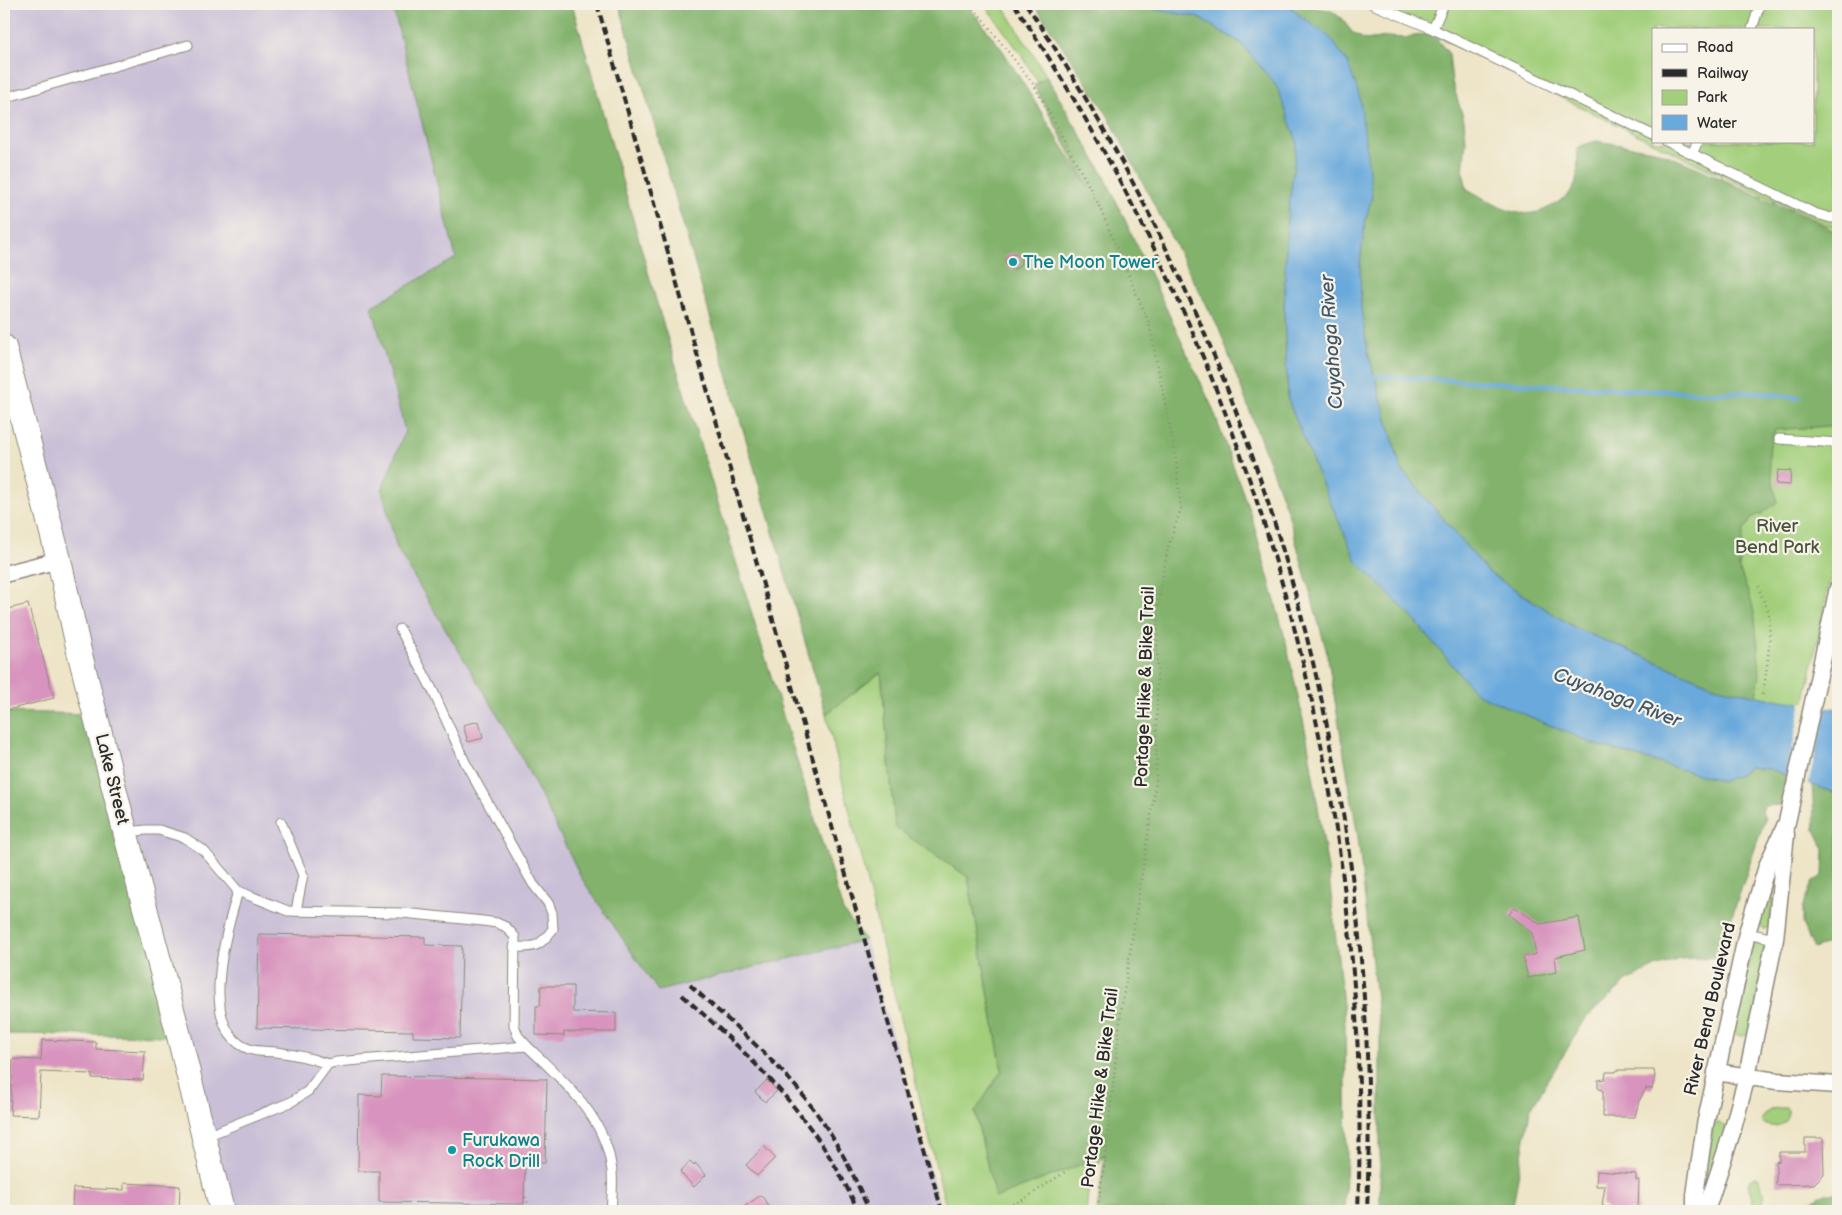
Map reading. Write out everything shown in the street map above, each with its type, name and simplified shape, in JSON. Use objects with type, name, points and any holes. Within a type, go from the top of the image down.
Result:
[{"type":"street","name":"Lake Street","points":[[4,346],[222,1211]]},
{"type":"street","points":[[4,574],[59,560]]},
{"type":"street","name":"River Bend Boulevard","points":[[1706,1211],[1732,1132],[1747,1076],[1775,939],[1789,815],[1838,588]]},
{"type":"street","name":"River Bend Boulevard","points":[[1695,1211],[1695,1195],[1705,1124],[1747,933],[1767,866],[1789,815]]},
{"type":"street","points":[[1716,1072],[1778,1081],[1838,1085]]},
{"type":"lane","points":[[1372,4],[1433,29],[1652,135]]},
{"type":"lane","points":[[1433,29],[1444,4]]},
{"type":"lane","points":[[1752,28],[1760,4]]},
{"type":"lane","points":[[4,98],[188,45]]},
{"type":"lane","points":[[1668,142],[1814,213],[1832,218],[1838,215]]},
{"type":"lane","points":[[1692,154],[1698,142]]},
{"type":"lane","points":[[1779,439],[1838,442]]},
{"type":"lane","points":[[400,629],[433,691],[465,762],[533,884],[548,903],[552,913],[553,929],[542,943],[527,948],[514,948]]},
{"type":"lane","points":[[281,822],[303,875],[296,911]]},
{"type":"lane","points":[[126,833],[159,830],[185,838],[203,850],[238,891],[280,908],[296,911],[403,913],[498,923],[506,927],[515,937],[514,1025],[518,1036],[585,1104],[608,1151],[612,1166],[611,1211]]},
{"type":"lane","points":[[238,891],[228,931],[218,988],[220,1009],[225,1024],[240,1045],[252,1050],[307,1056],[328,1064],[527,1046]]},
{"type":"lane","points":[[1747,933],[1775,939]]},
{"type":"lane","points":[[204,1137],[291,1102],[308,1091],[328,1064]]},
{"type":"path","name":"Portage Hike & Bike Trail","points":[[971,4],[1034,85],[1096,199],[1149,323],[1176,453],[1181,508],[1168,547],[1158,601],[1156,782],[1121,1012],[1104,1166],[1096,1211]]},
{"type":"path","points":[[1759,586],[1769,621],[1768,667],[1762,697]]},
{"type":"path","points":[[994,1211],[1023,1200],[1068,1170]]},
{"type":"path","points":[[525,1197],[532,1211]]},
{"type":"path","points":[[473,1204],[475,1211]]},
{"type":"shaded area","points":[[4,4],[392,4],[456,258],[372,307],[405,431],[382,490],[513,740],[582,879],[658,991],[865,940],[942,1211],[222,1211],[4,347]]},
{"type":"green space","points":[[392,4],[572,4],[658,307],[843,911],[865,940],[658,991],[582,879],[513,740],[397,549],[382,490],[405,431],[372,306],[456,258]]},
{"type":"green space","points":[[619,4],[967,4],[1003,51],[1088,187],[1034,85],[1047,77],[1105,177],[1212,407],[1252,518],[1285,638],[1307,738],[1329,876],[1345,1023],[1347,1158],[1344,1211],[1097,1211],[1105,1155],[995,1198],[975,1112],[1002,1070],[968,877],[895,827],[881,672],[826,714]]},
{"type":"green space","points":[[984,4],[1002,4],[1047,77],[1038,82],[1018,50]]},
{"type":"green space","points":[[1034,4],[1126,4],[1197,17],[1241,43],[1277,87],[1297,142],[1287,220],[1284,312],[1288,400],[1317,472],[1357,562],[1410,615],[1477,694],[1594,744],[1722,781],[1737,775],[1749,767],[1770,769],[1786,775],[1780,805],[1764,806],[1762,812],[1765,819],[1728,928],[1722,957],[1679,959],[1655,967],[1627,981],[1586,1018],[1530,1110],[1512,1211],[1380,1211],[1380,1035],[1358,837],[1327,653],[1288,513],[1219,329],[1107,114]]},
{"type":"green space","points":[[1286,4],[1312,4],[1316,8],[1330,10],[1341,18],[1352,32],[1365,40],[1387,37],[1404,38],[1425,34],[1436,38],[1449,54],[1452,82],[1464,120],[1466,141],[1463,172],[1467,189],[1499,207],[1521,213],[1532,213],[1543,210],[1562,200],[1575,186],[1578,147],[1596,141],[1654,150],[1696,167],[1838,232],[1838,422],[1831,426],[1775,430],[1771,439],[1769,457],[1777,502],[1763,513],[1753,517],[1744,530],[1739,568],[1752,603],[1755,618],[1760,674],[1756,696],[1714,686],[1577,629],[1489,573],[1401,469],[1368,353],[1361,309],[1360,263],[1365,222],[1372,196],[1307,21]]},
{"type":"green space","points":[[1361,4],[1838,4],[1838,227],[1826,225],[1652,142],[1814,142],[1814,28],[1652,28],[1652,142],[1432,34]]},
{"type":"green space","name":"River Bend Park","points":[[1838,422],[1838,542],[1804,705],[1714,686],[1722,425]]},
{"type":"green space","points":[[881,672],[895,827],[968,877],[1002,1070],[975,1113],[996,1197],[1105,1155],[1090,1176],[1086,1211],[947,1211],[826,714]]},
{"type":"green space","points":[[4,712],[96,714],[179,1036],[4,1034]]},
{"type":"green space","points":[[1812,784],[1838,795],[1838,940],[1814,949],[1802,924],[1802,908],[1812,883],[1823,875],[1824,848],[1815,830]]},
{"type":"green space","points":[[1776,866],[1770,927],[1764,929],[1757,923],[1769,882]]},
{"type":"green space","points":[[1763,941],[1769,947],[1750,1033],[1741,1036],[1733,1031],[1753,942]]},
{"type":"green space","points":[[1786,1108],[1788,1113],[1788,1118],[1781,1125],[1770,1126],[1761,1120],[1768,1111]]},
{"type":"green space","points":[[1717,1123],[1724,1124],[1727,1128],[1702,1197],[1713,1125]]},
{"type":"green space","points":[[1755,1177],[1760,1180],[1764,1197],[1761,1210],[1738,1211],[1749,1209],[1753,1202],[1749,1185],[1751,1179]]},
{"type":"green space","points":[[1838,1191],[1838,1211],[1804,1211],[1818,1197]]},
{"type":"green space","points":[[220,1204],[291,1211],[222,1211]]},
{"type":"water","name":"Cuyahoga River","points":[[1126,4],[1286,4],[1330,37],[1348,63],[1360,98],[1372,196],[1365,222],[1360,263],[1361,309],[1368,353],[1401,469],[1489,573],[1577,629],[1714,686],[1762,697],[1838,709],[1838,794],[1769,769],[1749,767],[1737,775],[1722,781],[1594,744],[1477,694],[1410,615],[1357,562],[1317,472],[1288,400],[1284,312],[1287,220],[1297,142],[1277,87],[1241,43],[1197,17]]},
{"type":"pier","points":[[1802,702],[1826,705],[1808,786],[1786,778]]},
{"type":"building","name":"The Moon Tower","points":[[1010,253],[1016,253],[1021,258],[1019,267],[1010,269],[1005,264],[1005,258]]},
{"type":"building","points":[[1778,470],[1791,471],[1790,485],[1776,484]]},
{"type":"building","points":[[28,604],[54,698],[4,711],[4,610]]},
{"type":"building","points":[[479,721],[483,738],[468,742],[463,725]]},
{"type":"building","points":[[1514,907],[1540,924],[1579,917],[1585,950],[1555,957],[1557,972],[1528,978],[1523,957],[1536,954],[1532,933],[1509,915]]},
{"type":"building","points":[[259,934],[425,937],[425,945],[462,946],[460,1038],[413,1037],[413,1031],[257,1028]]},
{"type":"building","points":[[541,986],[573,986],[573,1012],[616,1013],[616,1032],[564,1032],[564,1036],[536,1035],[536,1006],[540,1006]]},
{"type":"building","points":[[42,1040],[96,1042],[96,1049],[145,1051],[143,1080],[92,1078],[92,1074],[41,1072],[39,1116],[10,1115],[13,1059],[41,1060]]},
{"type":"building","points":[[1617,1070],[1654,1070],[1655,1076],[1652,1089],[1646,1088],[1639,1101],[1635,1117],[1603,1117],[1603,1091],[1598,1088],[1598,1080],[1605,1079],[1606,1072],[1616,1072]]},
{"type":"building","name":"Furukawa Rock Drill","points":[[382,1076],[547,1079],[545,1163],[525,1163],[524,1204],[379,1202],[379,1171],[358,1171],[359,1095],[381,1096]]},
{"type":"building","points":[[767,1080],[777,1091],[765,1102],[755,1092]]},
{"type":"building","points":[[1805,1138],[1823,1138],[1824,1174],[1814,1184],[1776,1185],[1776,1161],[1779,1162],[1779,1152],[1805,1152]]},
{"type":"building","points":[[764,1146],[775,1158],[757,1176],[746,1165]]},
{"type":"building","points":[[690,1161],[694,1165],[695,1163],[706,1175],[694,1187],[680,1172]]},
{"type":"building","points":[[1597,1171],[1636,1174],[1636,1180],[1639,1180],[1638,1211],[1610,1211],[1602,1205],[1605,1186],[1596,1186]]},
{"type":"building","points":[[124,1183],[180,1186],[179,1211],[72,1211],[73,1188],[124,1190]]},
{"type":"building","points":[[761,1195],[772,1211],[738,1211]]},
{"type":"waterway","points":[[1369,376],[1661,391],[1755,392],[1799,398]]},
{"type":"railway","points":[[597,4],[942,1211]]},
{"type":"railway","points":[[1014,4],[1098,140],[1170,282],[1231,429],[1281,580],[1319,735],[1345,892],[1358,1051],[1358,1211]]},
{"type":"railway","points":[[1026,4],[1109,140],[1182,282],[1243,429],[1292,581],[1329,736],[1354,893],[1367,1052],[1367,1211]]},
{"type":"railway","points":[[690,985],[754,1043],[799,1090],[837,1144],[869,1211]]},
{"type":"railway","points":[[682,995],[734,1043],[782,1093],[824,1148],[858,1211]]},
{"type":"place","name":"The Moon Tower","points":[[1013,262]]},
{"type":"place","name":"Furukawa Rock Drill","points":[[452,1150]]}]
